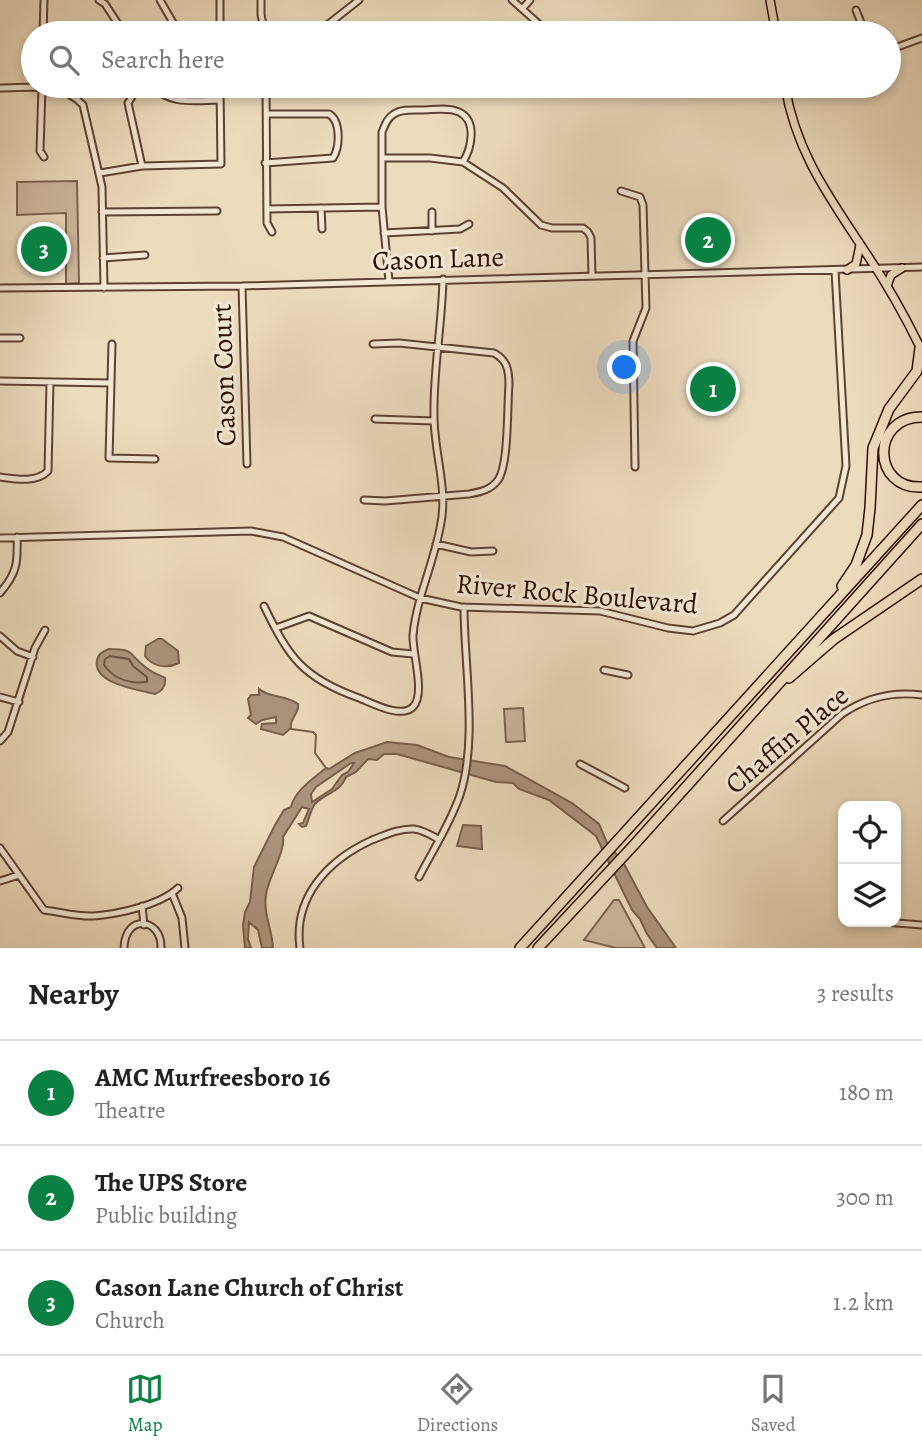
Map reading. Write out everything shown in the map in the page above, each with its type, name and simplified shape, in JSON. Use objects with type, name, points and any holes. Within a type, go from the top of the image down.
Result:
[{"type":"highway","points":[[827,609],[856,565],[867,535],[873,448],[889,409],[917,371],[921,350]]},
{"type":"highway","points":[[905,389],[922,377]]},
{"type":"highway","points":[[922,417],[912,417],[897,424],[886,438],[883,455],[887,469],[897,480],[907,486],[922,487]]},
{"type":"highway","points":[[520,948],[922,505]]},
{"type":"highway","points":[[538,948],[922,524]]},
{"type":"highway","points":[[756,706],[834,639],[922,579]]},
{"type":"main road","points":[[770,0],[774,21]]},
{"type":"main road","points":[[788,98],[792,119],[809,162],[829,199],[887,286],[921,350]]},
{"type":"main road","points":[[847,270],[856,264],[860,244]]},
{"type":"main road","points":[[887,286],[891,275],[902,268]]},
{"type":"street","points":[[43,21],[44,0]]},
{"type":"street","points":[[99,0],[105,4],[116,21]]},
{"type":"street","points":[[220,0],[220,21]]},
{"type":"street","points":[[261,0],[262,21]]},
{"type":"street","points":[[332,21],[359,0]]},
{"type":"street","points":[[512,0],[536,21]]},
{"type":"street","points":[[522,9],[530,0]]},
{"type":"street","points":[[163,1],[173,21]]},
{"type":"street","points":[[856,10],[860,21]]},
{"type":"street","points":[[901,46],[922,38]]},
{"type":"street","points":[[0,88],[21,88]]},
{"type":"street","points":[[42,98],[40,151],[44,158]]},
{"type":"street","points":[[77,98],[83,105],[100,173],[104,288]]},
{"type":"street","points":[[131,98],[128,103],[142,166]]},
{"type":"street","points":[[100,173],[142,166],[221,164],[220,100],[172,98]]},
{"type":"street","points":[[266,98],[267,223],[272,232]]},
{"type":"street","points":[[389,281],[382,206],[382,132],[386,121],[396,113],[447,110],[459,112],[469,125],[471,150],[463,162]]},
{"type":"street","points":[[265,163],[333,158],[337,153],[338,127],[335,118],[329,114],[267,114]]},
{"type":"street","points":[[382,158],[430,158],[463,162],[503,188],[541,225],[552,228],[583,228],[591,239],[592,276]]},
{"type":"street","points":[[621,191],[640,197],[643,205],[646,308],[634,341],[635,467]]},
{"type":"street","points":[[267,209],[382,206]]},
{"type":"street","points":[[321,208],[322,229]]},
{"type":"street","points":[[102,212],[217,211]]},
{"type":"street","points":[[432,212],[432,230]]},
{"type":"street","points":[[384,233],[460,229],[469,224]]},
{"type":"street","points":[[103,258],[145,255]]},
{"type":"street","name":"Cason Lane","points":[[0,288],[242,286],[922,267]]},
{"type":"street","name":"River Rock Boulevard","points":[[0,538],[227,530],[259,532],[283,537],[420,598],[464,607],[600,611],[668,628],[693,631],[720,623],[734,615],[839,498],[846,466],[835,271]]},
{"type":"street","points":[[264,606],[291,656],[307,673],[342,692],[398,711],[404,712],[412,708],[419,695],[413,633],[442,521],[443,496],[434,421],[445,279]]},
{"type":"street","name":"Cason Court","points":[[242,286],[247,464]]},
{"type":"street","points":[[0,338],[20,338]]},
{"type":"street","points":[[113,344],[109,458],[155,459]]},
{"type":"street","points":[[364,500],[385,501],[481,492],[499,479],[504,463],[509,373],[503,359],[494,353],[373,344]]},
{"type":"street","points":[[0,382],[111,383]]},
{"type":"street","points":[[0,477],[35,478],[48,471],[50,382]]},
{"type":"street","points":[[375,419],[434,421]]},
{"type":"street","points":[[0,593],[13,578],[17,537]]},
{"type":"street","points":[[436,544],[471,552],[493,551]]},
{"type":"street","points":[[419,877],[452,815],[465,776],[468,737],[464,607]]},
{"type":"street","points":[[276,628],[309,616],[392,652],[413,654]]},
{"type":"street","points":[[0,741],[8,732],[45,630]]},
{"type":"street","points":[[0,636],[17,651],[33,657]]},
{"type":"street","points":[[604,670],[611,669],[628,675]]},
{"type":"street","name":"Chaffin Place","points":[[723,821],[842,714],[860,702],[884,695],[922,695]]},
{"type":"street","points":[[0,698],[19,702]]},
{"type":"street","points":[[580,764],[625,788]]},
{"type":"street","points":[[300,948],[300,918],[306,898],[317,880],[341,858],[359,846],[402,830],[421,830],[439,839]]},
{"type":"street","points":[[0,848],[44,910],[94,916],[142,906],[172,893],[178,887]]},
{"type":"street","points":[[0,881],[19,875]]},
{"type":"street","points":[[172,893],[183,918],[185,948]]},
{"type":"street","points":[[142,906],[144,925]]},
{"type":"street","points":[[901,923],[922,925]]},
{"type":"street","points":[[124,948],[127,930],[144,925],[157,929],[161,934],[161,948]]},
{"type":"shaded area","points":[[77,181],[79,283],[66,284],[66,213],[17,215],[17,182]]},
{"type":"shaded area","points":[[523,708],[525,741],[506,742],[504,709]]},
{"type":"shaded area","points":[[614,900],[619,900],[645,948],[616,948],[584,940]]},
{"type":"water","points":[[158,639],[178,651],[179,663],[160,666],[145,656],[146,646]]},
{"type":"water","points":[[109,649],[130,653],[149,670],[165,678],[163,688],[155,694],[129,688],[102,675],[97,668],[98,656]]},
{"type":"water","points":[[259,689],[298,704],[291,728],[283,735],[261,729],[262,724],[276,723],[276,717],[256,724],[248,718],[251,715],[248,699],[251,695],[259,695]]},
{"type":"water","points":[[387,742],[417,745],[449,757],[505,766],[572,803],[599,824],[607,843],[623,862],[647,907],[676,948],[657,948],[632,910],[596,836],[549,800],[519,789],[513,783],[496,782],[397,754],[384,754],[377,760],[368,759],[356,772],[346,777],[336,790],[319,800],[312,809],[306,826],[302,827],[299,824],[303,823],[309,809],[302,807],[283,837],[282,849],[266,894],[273,948],[262,948],[258,930],[249,922],[248,939],[251,948],[245,948],[243,925],[250,902],[254,867],[275,825],[305,785],[326,768],[329,769],[355,753]],"holes":[[[354,763],[332,789],[312,802],[311,794],[316,787]]]},
{"type":"water","points":[[463,825],[481,826],[482,849],[457,846]]},
{"type":"waterway","points":[[291,729],[313,732],[316,735],[315,753],[326,768]]},
{"type":"place","name":"The UPS Store","points":[[708,240]]},
{"type":"place","name":"Cason Lane Church of Christ","points":[[44,249]]},
{"type":"place","name":"AMC Murfreesboro 16","points":[[713,389]]}]
